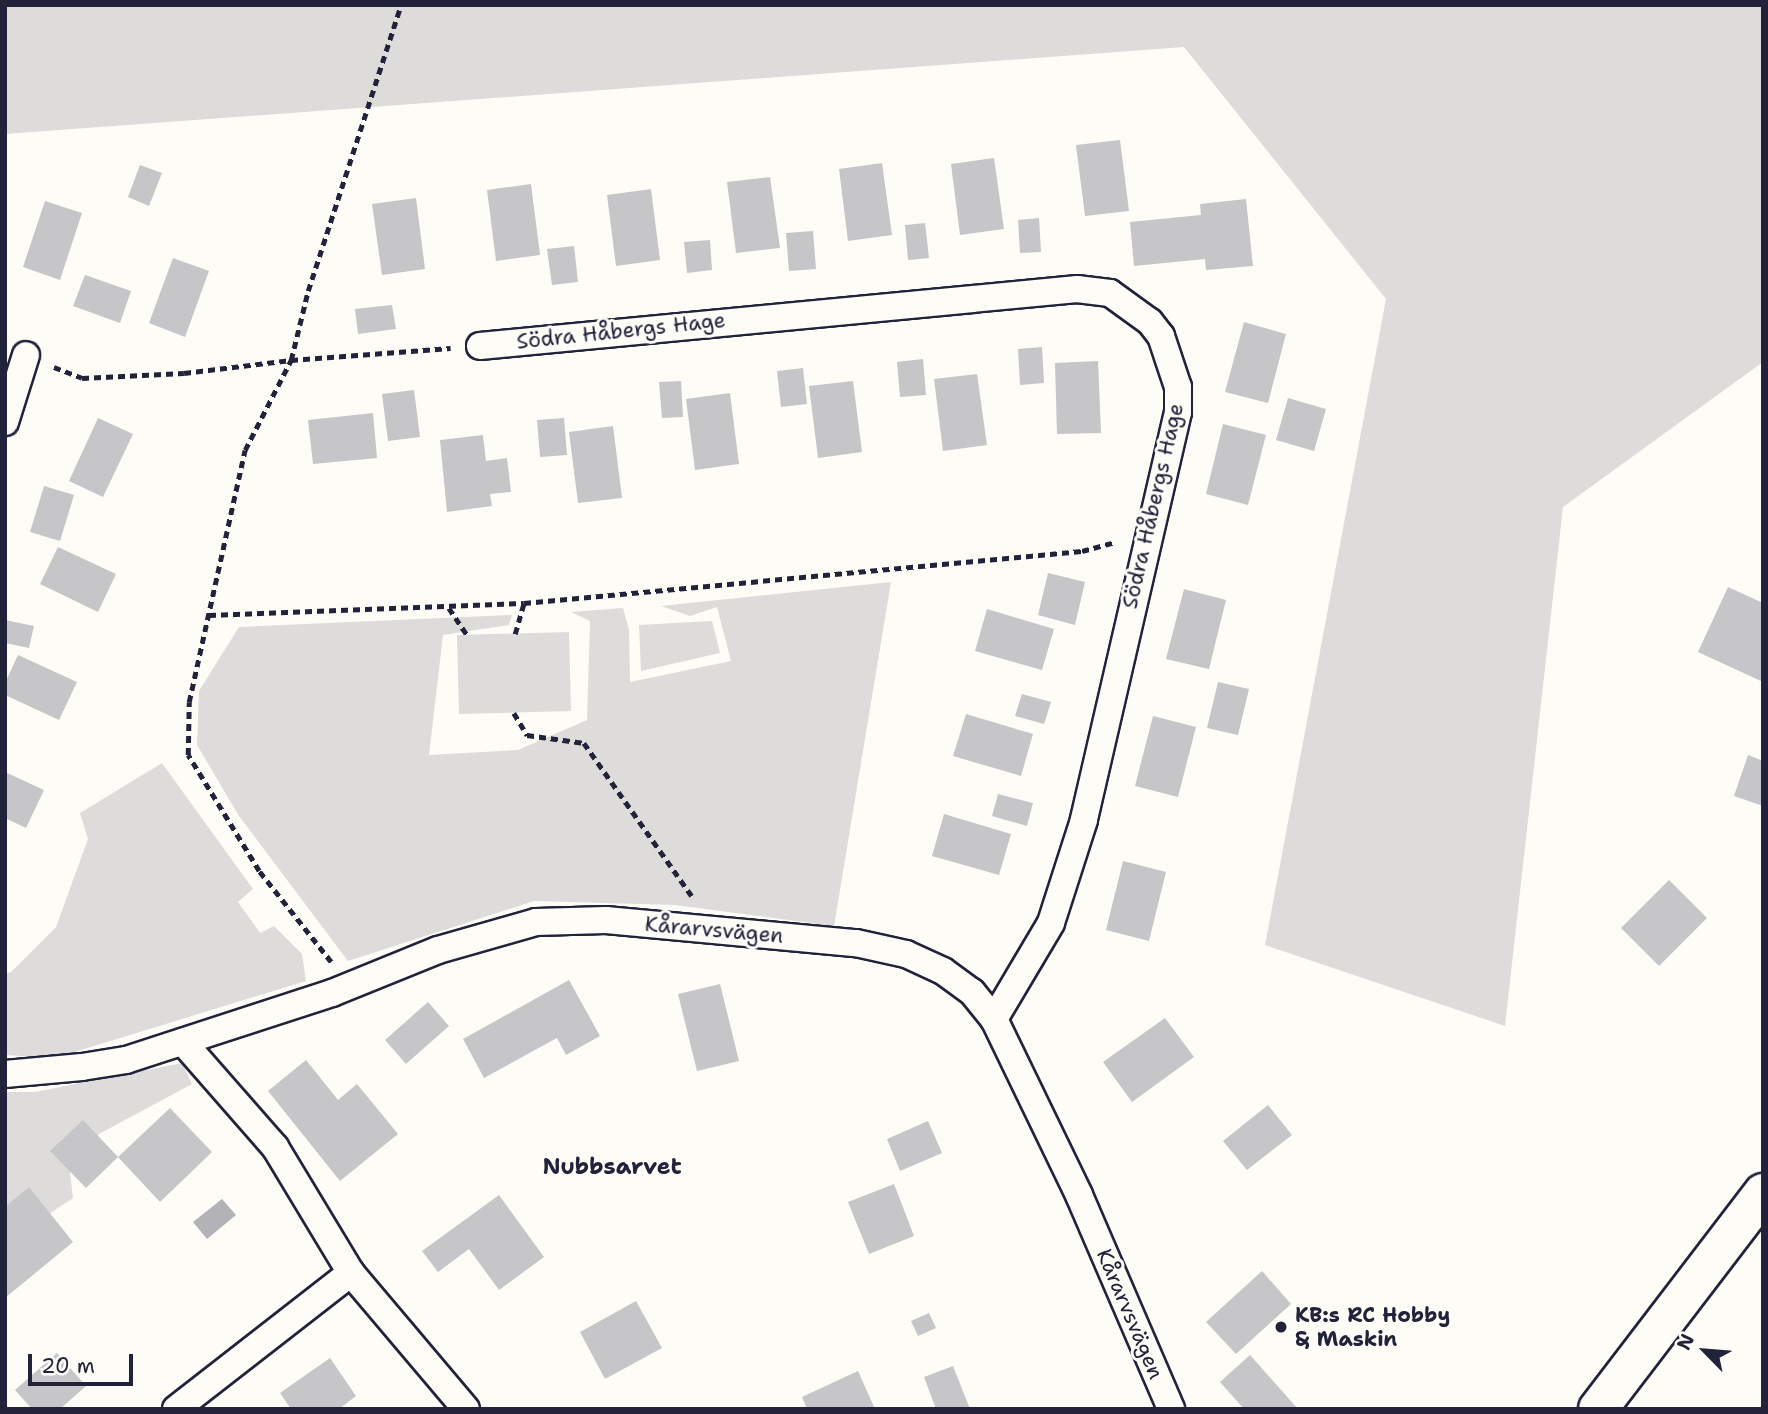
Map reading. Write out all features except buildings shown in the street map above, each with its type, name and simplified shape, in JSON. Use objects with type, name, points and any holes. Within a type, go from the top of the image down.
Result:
[{"type":"main road","points":[[1598,1409],[1763,1193]]},
{"type":"street","name":"Södra Håbergs Hage","points":[[480,346],[932,300],[1077,289],[1110,293],[1150,322],[1161,337],[1173,363],[1178,387],[1178,412],[1076,846],[1051,923],[994,1019]]},
{"type":"street","points":[[5,422],[26,355]]},
{"type":"street","name":"Kårarvsvägen","points":[[5,1074],[126,1060],[349,986],[438,950],[536,922],[606,920],[856,943],[906,954],[943,971],[972,992],[994,1019],[1079,1195],[1171,1409]]},
{"type":"street","points":[[183,1042],[275,1147],[351,1273],[466,1409]]},
{"type":"street","points":[[177,1409],[351,1273]]},
{"type":"path","points":[[349,986],[260,871],[188,755],[189,702],[245,450],[290,360],[308,291],[401,5]]},
{"type":"path","points":[[26,355],[82,378],[184,373],[290,360],[480,346]]},
{"type":"path","points":[[209,615],[449,608],[524,603],[1082,551],[1148,533]]},
{"type":"path","points":[[515,634],[524,603]]},
{"type":"path","points":[[449,608],[467,635]]},
{"type":"path","points":[[514,713],[527,735],[584,743],[716,932]]},
{"type":"shaded area","points":[[5,5],[1763,5],[1763,362],[1563,507],[1505,1026],[1265,945],[1386,299],[1184,47],[5,134]]},
{"type":"shaded area","points":[[891,582],[834,926],[675,905],[534,901],[348,961],[239,816],[197,745],[199,691],[239,627],[512,615],[509,625],[443,635],[429,755],[518,750],[587,720],[590,621],[571,612],[623,608],[629,630],[630,682],[731,661],[717,607],[690,616],[661,606]]},
{"type":"shaded area","points":[[712,621],[720,653],[641,671],[639,625]]},
{"type":"shaded area","points":[[569,632],[571,711],[459,714],[457,635]]},
{"type":"shaded area","points":[[162,763],[253,889],[238,902],[260,933],[274,926],[302,954],[306,981],[55,1058],[5,1055],[5,974],[11,972],[56,927],[88,839],[80,813]]},
{"type":"shaded area","points":[[182,1063],[192,1084],[99,1134],[70,1173],[73,1198],[49,1214],[5,1220],[5,1092],[35,1092]]},
{"type":"shaded area","points":[[222,1199],[236,1215],[207,1239],[193,1222]]},
{"type":"place","name":"KB:s RC Hobby & Maskin","points":[[1281,1327]]},
{"type":"district","name":"Nubbsarvet","points":[[612,1166]]}]
